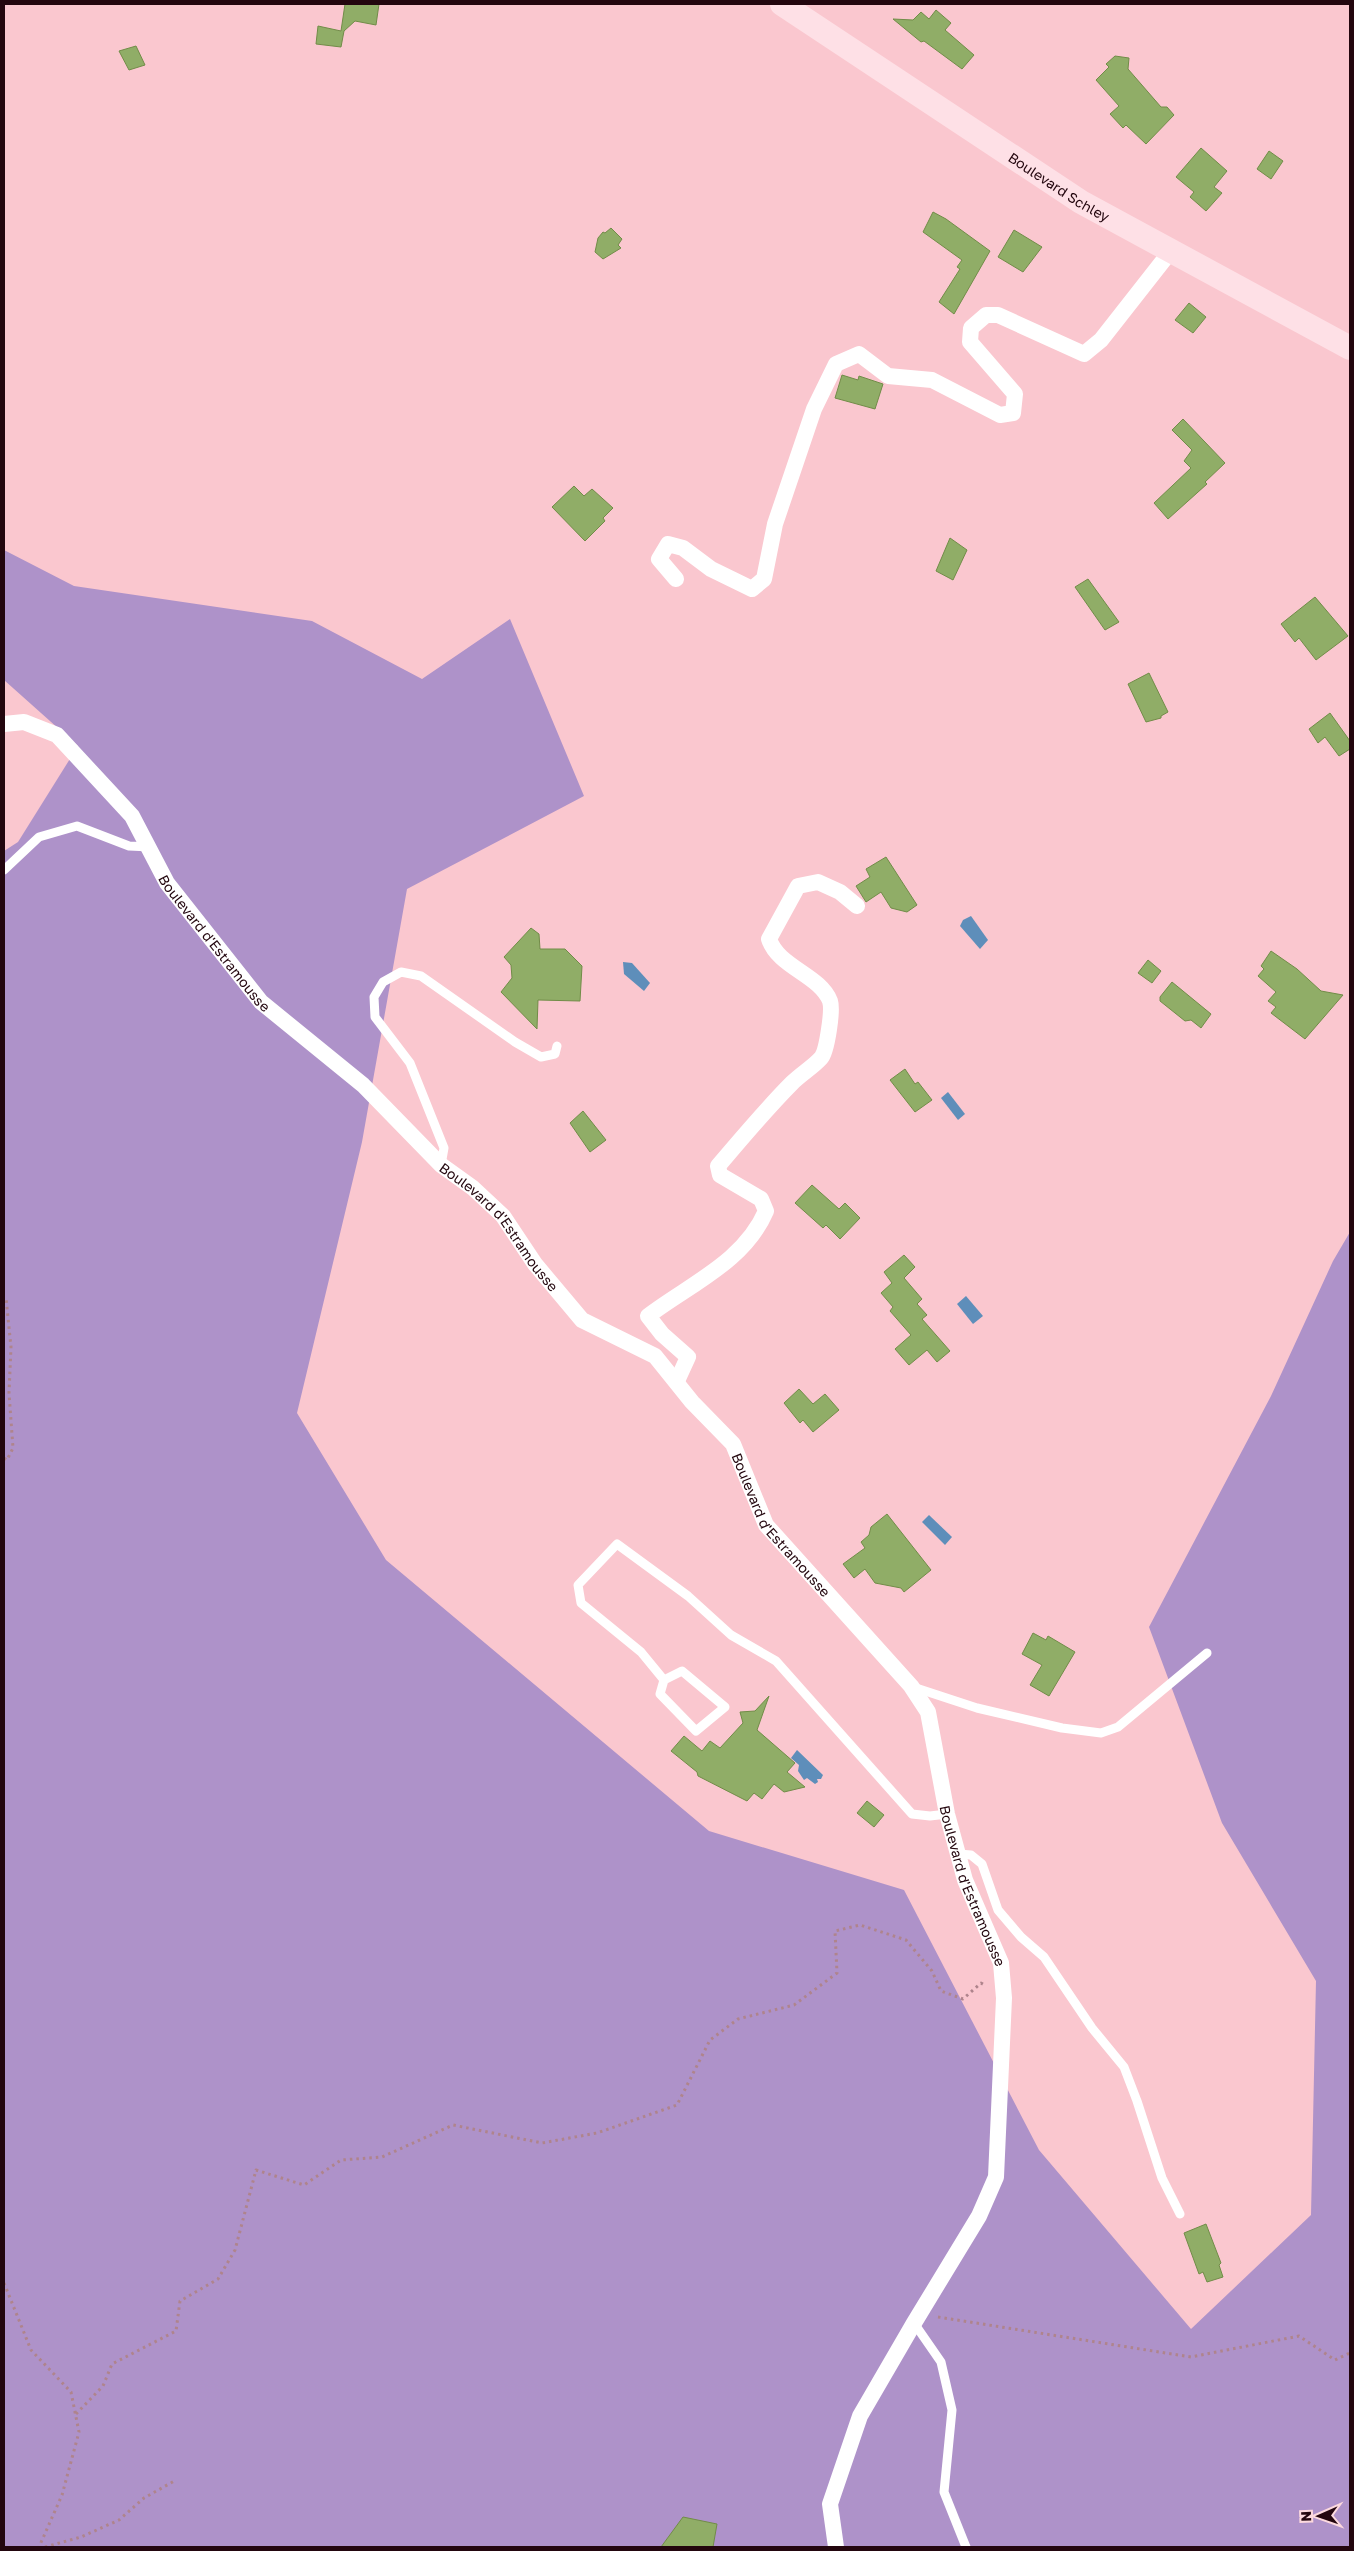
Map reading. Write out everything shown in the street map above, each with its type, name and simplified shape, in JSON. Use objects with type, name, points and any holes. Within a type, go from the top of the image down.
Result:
[{"type":"main road","name":"Boulevard Schley","points":[[782,4],[1081,202],[1350,348]]},
{"type":"street","points":[[676,579],[659,559],[668,544],[683,548],[711,569],[752,589],[764,579],[775,524],[790,475],[814,409],[836,364],[859,354],[888,376],[932,380],[1000,415],[1013,413],[1015,394],[970,342],[971,328],[986,315],[998,315],[1084,354],[1101,340],[1170,252]]},
{"type":"street","name":"Boulevard d'Estramousse","points":[[4,724],[24,722],[57,735],[132,816],[168,883],[261,1002],[362,1085],[441,1165],[473,1188],[503,1216],[535,1264],[582,1320],[655,1356],[692,1402],[733,1444],[766,1525],[911,1686],[928,1712],[947,1814],[965,1880],[1001,1963],[1004,1998],[996,2177],[979,2216],[860,2416],[830,2504],[836,2547]]},
{"type":"street","points":[[677,1381],[688,1357],[662,1334],[648,1316],[714,1273],[757,1231],[766,1211],[761,1199],[720,1175],[718,1166],[792,1083],[822,1056],[830,1026],[830,1002],[812,980],[784,960],[772,947],[769,939],[798,886],[818,882],[840,892],[857,906]]},
{"type":"lane","points":[[4,870],[39,837],[77,826],[129,846],[150,847]]},
{"type":"lane","points":[[441,1165],[444,1148],[410,1063],[375,1018],[374,997],[382,982],[401,972],[421,976],[515,1042],[541,1057],[555,1054],[557,1046]]},
{"type":"lane","points":[[664,1680],[641,1652],[582,1603],[578,1585],[617,1544],[688,1596],[731,1634],[776,1662],[912,1814],[930,1816],[947,1814]]},
{"type":"lane","points":[[911,1686],[977,1708],[1062,1728],[1101,1733],[1118,1727],[1207,1653]]},
{"type":"lane","points":[[682,1671],[725,1707],[696,1731],[660,1694],[664,1680],[682,1671]]},
{"type":"lane","points":[[959,1854],[971,1855],[982,1864],[998,1910],[1021,1937],[1044,1957],[1092,2028],[1124,2067],[1138,2101],[1162,2178],[1180,2214]]},
{"type":"lane","points":[[917,2318],[941,2362],[952,2410],[944,2492],[966,2547]]},
{"type":"path","points":[[4,1458],[7,1460],[12,1448],[9,1393],[11,1347],[6,1298]]},
{"type":"path","points":[[76,2414],[103,2386],[112,2364],[176,2331],[180,2301],[218,2280],[236,2250],[256,2170],[304,2185],[342,2160],[382,2157],[453,2125],[542,2144],[597,2133],[677,2105],[710,2040],[738,2019],[794,2005],[837,1973],[835,1931],[860,1925],[906,1940],[932,1972],[941,1991],[963,1999],[981,1983],[1004,1998]]},
{"type":"path","points":[[4,2283],[31,2350],[71,2392],[79,2432],[62,2495],[39,2547]]},
{"type":"path","points":[[917,2318],[1191,2357],[1299,2336],[1335,2360],[1350,2353]]},
{"type":"path","points":[[45,2547],[81,2537],[119,2520],[144,2498],[176,2480]]},
{"type":"shaded area","points":[[4,550],[74,586],[312,621],[422,679],[510,619],[584,796],[407,889],[362,1142],[297,1413],[386,1560],[709,1831],[904,1890],[1039,2150],[1191,2329],[1311,2215],[1316,1981],[1222,1823],[1149,1627],[1271,1396],[1333,1261],[1350,1232],[1350,2547],[4,2547],[4,851],[18,842],[78,746],[4,680]]},
{"type":"water","points":[[971,916],[988,940],[980,949],[960,926],[963,920]]},
{"type":"water","points":[[623,962],[632,963],[650,983],[644,991],[624,974]]},
{"type":"water","points":[[948,1092],[965,1114],[958,1120],[941,1098]]},
{"type":"water","points":[[966,1296],[983,1316],[973,1324],[957,1304]]},
{"type":"water","points":[[929,1515],[952,1537],[945,1545],[922,1522]]},
{"type":"water","points":[[797,1750],[823,1775],[821,1779],[817,1779],[818,1782],[815,1784],[807,1778],[804,1780],[798,1771],[799,1765],[791,1758]]},
{"type":"building","points":[[345,4],[379,4],[376,25],[355,21],[344,31],[341,47],[316,44],[318,26],[341,31]]},
{"type":"building","points":[[936,10],[951,23],[945,30],[974,55],[962,69],[924,41],[921,42],[893,19],[913,20],[921,12],[929,19]]},
{"type":"building","points":[[136,46],[145,65],[129,70],[119,51]]},
{"type":"building","points":[[1115,56],[1129,58],[1128,69],[1161,107],[1167,107],[1174,115],[1146,144],[1126,125],[1123,128],[1110,114],[1119,106],[1096,80],[1109,67],[1106,64]]},
{"type":"building","points":[[1201,148],[1227,171],[1214,187],[1222,193],[1206,211],[1190,197],[1194,192],[1176,177]]},
{"type":"building","points":[[1269,151],[1283,161],[1271,179],[1257,169]]},
{"type":"building","points":[[933,212],[946,219],[990,251],[954,314],[939,302],[960,269],[957,267],[962,260],[923,232]]},
{"type":"building","points":[[611,228],[622,239],[618,245],[621,248],[603,259],[595,252],[598,238],[603,232],[605,233]]},
{"type":"building","points":[[1014,230],[1042,247],[1023,272],[998,257]]},
{"type":"building","points":[[1189,303],[1206,317],[1193,333],[1175,320]]},
{"type":"building","points":[[842,375],[858,380],[859,376],[883,384],[875,409],[835,398]]},
{"type":"building","points":[[1183,419],[1225,463],[1205,482],[1207,484],[1168,519],[1154,503],[1191,468],[1184,461],[1192,450],[1172,430]]},
{"type":"building","points":[[574,486],[584,496],[592,489],[613,508],[603,518],[605,521],[585,541],[552,507]]},
{"type":"building","points":[[950,538],[967,550],[953,580],[936,571]]},
{"type":"building","points":[[1088,579],[1119,622],[1105,630],[1075,587]]},
{"type":"building","points":[[1315,597],[1348,636],[1316,660],[1299,638],[1295,642],[1281,624]]},
{"type":"building","points":[[1149,673],[1168,712],[1161,716],[1161,718],[1146,722],[1128,684]]},
{"type":"building","points":[[1330,713],[1350,741],[1350,749],[1339,756],[1325,737],[1318,743],[1309,729]]},
{"type":"building","points":[[886,857],[917,905],[907,912],[891,908],[881,892],[866,902],[856,886],[870,877],[866,869]]},
{"type":"building","points":[[531,928],[539,934],[540,949],[565,949],[582,966],[580,1001],[538,1000],[537,1029],[501,992],[512,978],[511,965],[504,957]]},
{"type":"building","points":[[1271,951],[1297,969],[1321,991],[1343,995],[1305,1039],[1271,1013],[1276,1007],[1268,1001],[1276,992],[1258,976],[1264,969],[1261,966]]},
{"type":"building","points":[[1148,960],[1161,971],[1152,983],[1138,973]]},
{"type":"building","points":[[1172,982],[1211,1014],[1201,1028],[1191,1020],[1185,1021],[1160,1001],[1160,997]]},
{"type":"building","points":[[905,1069],[915,1084],[918,1082],[932,1100],[915,1112],[890,1080]]},
{"type":"building","points":[[583,1111],[606,1140],[590,1152],[570,1123]]},
{"type":"building","points":[[812,1185],[839,1209],[845,1203],[860,1218],[840,1239],[826,1225],[823,1228],[795,1203]]},
{"type":"building","points":[[904,1255],[915,1267],[904,1278],[922,1299],[917,1304],[927,1315],[922,1319],[950,1351],[937,1362],[927,1350],[909,1365],[895,1349],[911,1335],[890,1311],[893,1307],[881,1293],[892,1283],[884,1272]]},
{"type":"building","points":[[799,1389],[813,1404],[825,1394],[839,1410],[813,1432],[803,1420],[800,1423],[784,1403]]},
{"type":"building","points":[[887,1514],[931,1570],[904,1592],[901,1588],[875,1583],[865,1569],[854,1578],[843,1564],[865,1548],[861,1542],[869,1535],[871,1527]]},
{"type":"building","points":[[1033,1633],[1046,1640],[1048,1636],[1075,1652],[1049,1696],[1030,1685],[1042,1665],[1022,1654]]},
{"type":"building","points":[[769,1696],[757,1730],[795,1763],[787,1772],[805,1787],[784,1792],[774,1784],[762,1799],[754,1793],[747,1801],[698,1776],[697,1772],[671,1751],[684,1736],[702,1751],[710,1741],[720,1748],[743,1723],[740,1712],[755,1711]]},
{"type":"building","points":[[867,1801],[884,1815],[874,1827],[857,1813]]},
{"type":"building","points":[[1206,2224],[1221,2263],[1219,2265],[1223,2277],[1207,2282],[1203,2272],[1199,2274],[1184,2233]]},
{"type":"building","points":[[683,2517],[717,2524],[713,2547],[661,2547]]}]
